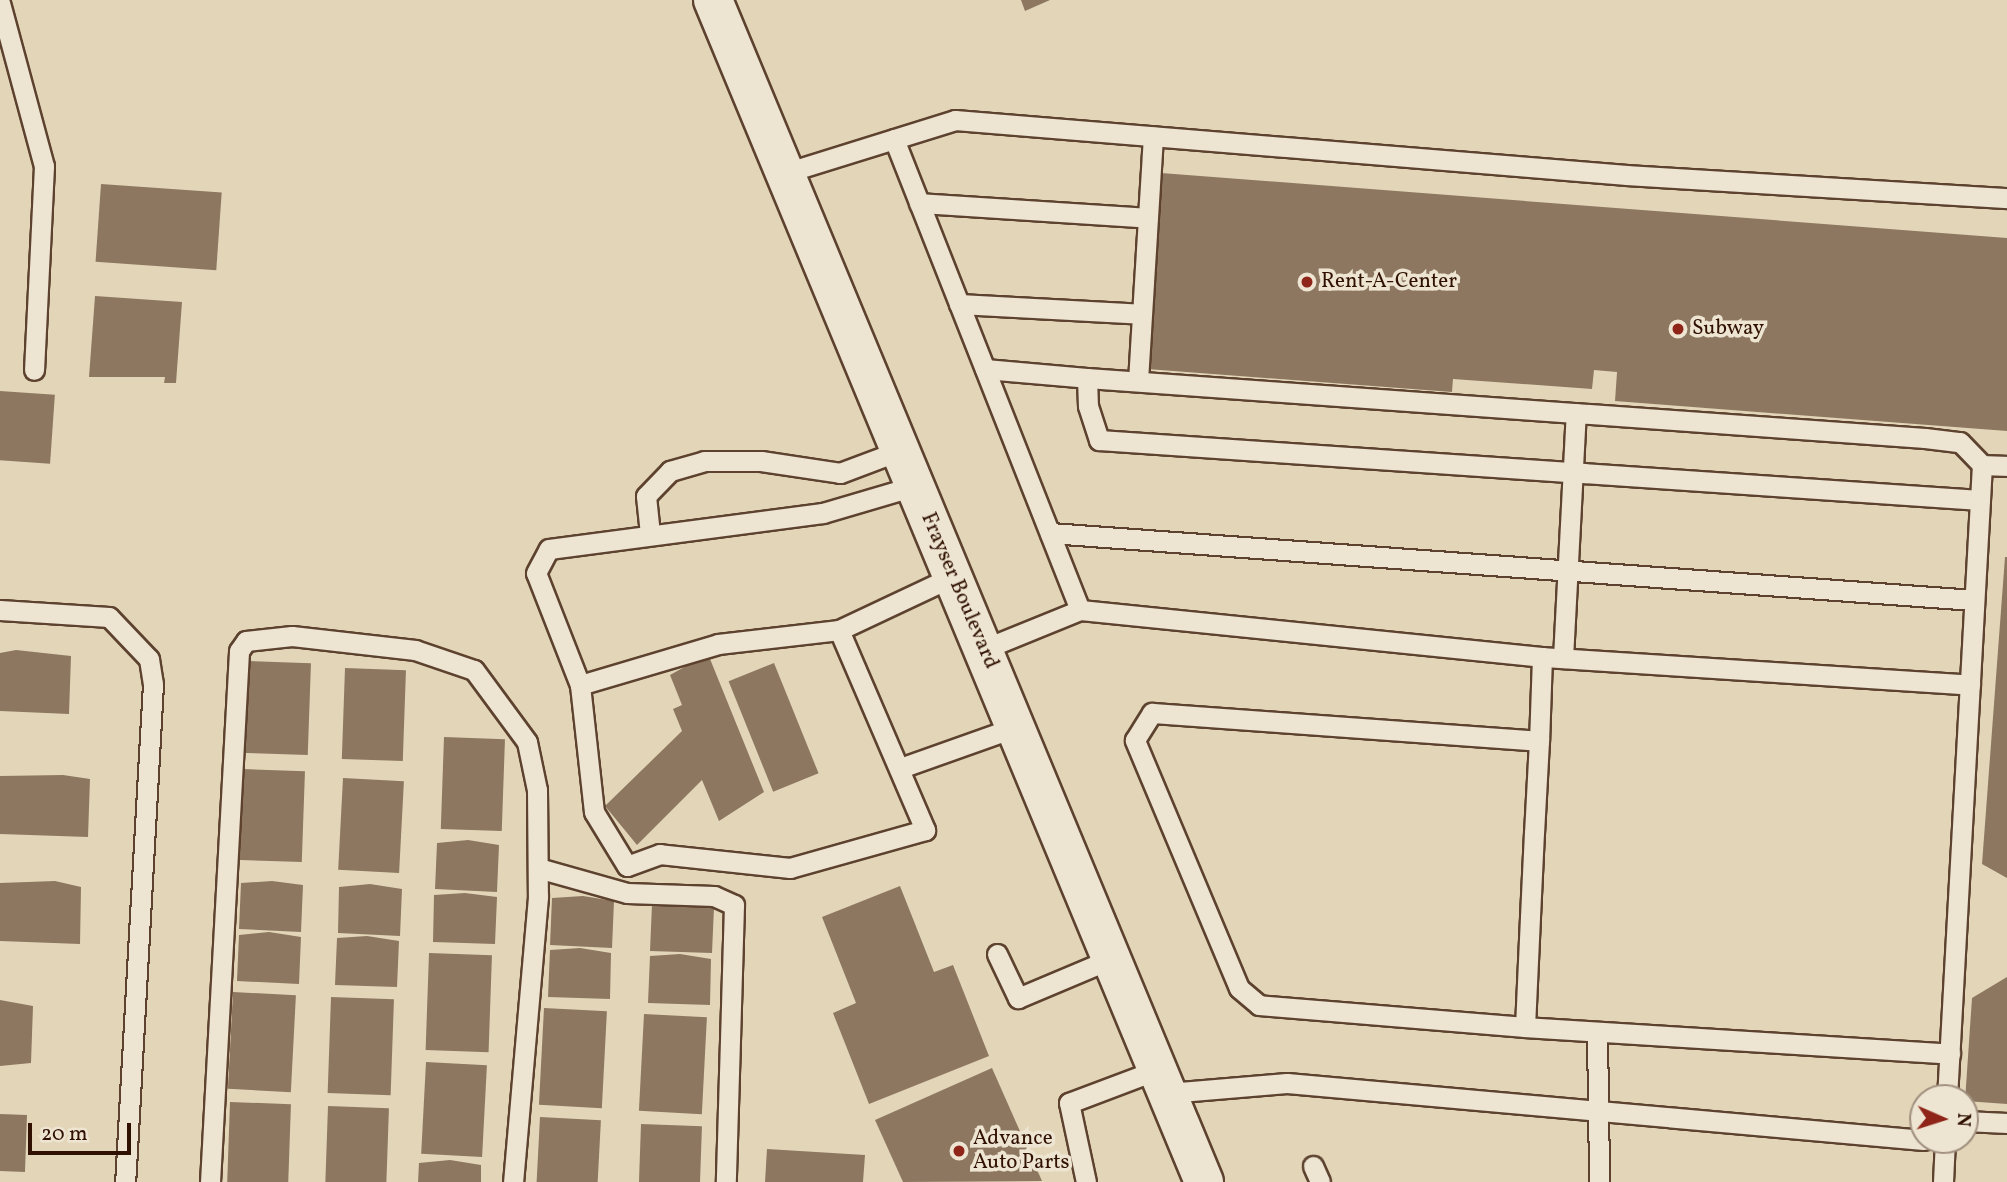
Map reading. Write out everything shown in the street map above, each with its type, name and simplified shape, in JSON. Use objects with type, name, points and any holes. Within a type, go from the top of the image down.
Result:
[{"type":"main road","name":"Frayser Boulevard","points":[[713,0],[1113,957],[1204,1182]]},
{"type":"lane","points":[[0,3],[44,166],[34,370]]},
{"type":"lane","points":[[785,173],[955,120],[2007,198]]},
{"type":"lane","points":[[1138,381],[1153,136]]},
{"type":"lane","points":[[894,139],[1080,610]]},
{"type":"lane","points":[[919,203],[1148,218]]},
{"type":"lane","points":[[959,303],[1141,314]]},
{"type":"lane","points":[[985,369],[1960,442],[1982,465],[2007,466]]},
{"type":"lane","points":[[1087,378],[1088,406],[1100,440],[1980,500]]},
{"type":"lane","points":[[1563,658],[1576,412]]},
{"type":"lane","points":[[650,534],[646,496],[670,471],[704,461],[761,461],[840,473],[901,450]]},
{"type":"lane","points":[[1948,1084],[1982,465]]},
{"type":"lane","points":[[839,630],[903,767],[925,830],[790,868],[660,854],[627,866],[594,812],[580,685],[536,573],[550,549],[823,513],[915,485]]},
{"type":"lane","points":[[1049,533],[1974,600]]},
{"type":"lane","points":[[580,685],[718,645],[839,630],[954,576]]},
{"type":"lane","points":[[0,610],[109,617],[149,659],[125,1182]]},
{"type":"lane","points":[[984,649],[1080,610],[1542,657],[1969,685]]},
{"type":"lane","points":[[210,1182],[239,651],[246,641],[292,636],[415,650],[474,670],[527,742],[537,790],[538,869],[513,1182]]},
{"type":"lane","points":[[1525,1027],[1542,657]]},
{"type":"lane","points":[[1539,741],[1152,713],[1135,740],[1239,988],[1259,1005],[1525,1027],[1950,1054]]},
{"type":"lane","points":[[903,767],[1016,727]]},
{"type":"lane","points":[[538,869],[626,893],[714,896],[734,905],[726,1182]]},
{"type":"lane","points":[[997,954],[1018,998],[1113,957]]},
{"type":"lane","points":[[1597,1031],[1599,1182]]},
{"type":"lane","points":[[1086,1182],[1069,1102],[1163,1081],[1287,1083],[1909,1138]]},
{"type":"lane","points":[[1979,1122],[2007,1124]]},
{"type":"lane","points":[[1941,1154],[1943,1182]]},
{"type":"building","points":[[1021,0],[1050,0],[1025,11]]},
{"type":"building","points":[[1161,173],[2007,238],[2007,431],[1615,401],[1617,372],[1594,370],[1592,389],[1453,379],[1452,392],[1147,369]]},
{"type":"building","points":[[101,184],[222,192],[216,270],[96,262]]},
{"type":"building","points":[[95,296],[182,302],[176,383],[164,383],[165,377],[89,377]]},
{"type":"building","points":[[0,391],[55,395],[50,464],[0,460]]},
{"type":"building","points":[[2007,557],[2007,878],[1982,864]]},
{"type":"building","points":[[16,650],[71,656],[69,714],[0,711],[0,653]]},
{"type":"building","points":[[708,654],[764,792],[719,821],[702,780],[637,845],[605,806],[682,731],[673,709],[682,705],[670,675]]},
{"type":"building","points":[[249,661],[311,663],[308,755],[246,753]]},
{"type":"building","points":[[774,663],[819,773],[773,792],[729,681]]},
{"type":"building","points":[[345,668],[406,670],[403,761],[342,759]]},
{"type":"building","points":[[444,737],[505,739],[502,831],[441,829]]},
{"type":"building","points":[[243,769],[305,771],[302,862],[240,860]]},
{"type":"building","points":[[63,775],[90,779],[88,837],[0,834],[0,776]]},
{"type":"building","points":[[343,778],[404,781],[399,873],[338,870]]},
{"type":"building","points":[[468,840],[499,845],[497,892],[435,889],[437,843]]},
{"type":"building","points":[[55,881],[81,887],[80,944],[0,941],[0,883]]},
{"type":"building","points":[[272,881],[303,885],[301,932],[239,929],[241,883]]},
{"type":"building","points":[[370,884],[402,889],[400,936],[338,933],[339,887]]},
{"type":"building","points":[[900,886],[934,972],[953,965],[989,1056],[869,1104],[833,1013],[856,1003],[822,917]]},
{"type":"building","points":[[465,893],[497,897],[495,944],[433,942],[434,895]]},
{"type":"building","points":[[583,896],[614,901],[612,948],[550,945],[552,898]]},
{"type":"building","points":[[683,902],[714,907],[712,953],[650,951],[652,904]]},
{"type":"building","points":[[269,932],[301,937],[299,984],[237,981],[239,935]]},
{"type":"building","points":[[367,936],[399,941],[397,987],[335,985],[337,938]]},
{"type":"building","points":[[580,948],[611,953],[610,999],[548,997],[550,950]]},
{"type":"building","points":[[429,953],[492,955],[489,1052],[426,1050]]},
{"type":"building","points":[[680,954],[711,959],[710,1005],[648,1003],[650,956]]},
{"type":"building","points":[[2007,977],[2007,1104],[1979,1102],[1979,1084],[1966,1084],[1972,998]]},
{"type":"building","points":[[233,992],[296,995],[291,1092],[228,1089]]},
{"type":"building","points":[[331,997],[394,999],[391,1095],[328,1093]]},
{"type":"building","points":[[0,1000],[33,1006],[31,1063],[0,1066]]},
{"type":"building","points":[[544,1008],[607,1011],[602,1108],[539,1105]]},
{"type":"building","points":[[644,1014],[707,1017],[702,1114],[639,1111]]},
{"type":"building","points":[[426,1062],[487,1065],[482,1157],[421,1154]]},
{"type":"building","name":"Advance Auto Parts","points":[[992,1068],[1042,1181],[903,1182],[875,1120]]},
{"type":"building","points":[[230,1102],[291,1104],[288,1182],[227,1182]]},
{"type":"building","points":[[328,1106],[389,1108],[386,1182],[325,1182]]},
{"type":"building","points":[[0,1114],[27,1115],[25,1172],[0,1171]]},
{"type":"building","points":[[540,1117],[601,1120],[598,1182],[537,1182]]},
{"type":"building","points":[[641,1124],[702,1126],[700,1182],[639,1182]]},
{"type":"building","points":[[767,1149],[865,1155],[863,1182],[765,1182]]},
{"type":"building","points":[[450,1160],[481,1165],[481,1182],[418,1182],[419,1163]]},
{"type":"place","name":"Rent-A-Center","points":[[1307,282]]},
{"type":"place","name":"Subway","points":[[1678,329]]},
{"type":"place","name":"Advance Auto Parts","points":[[959,1151]]}]
